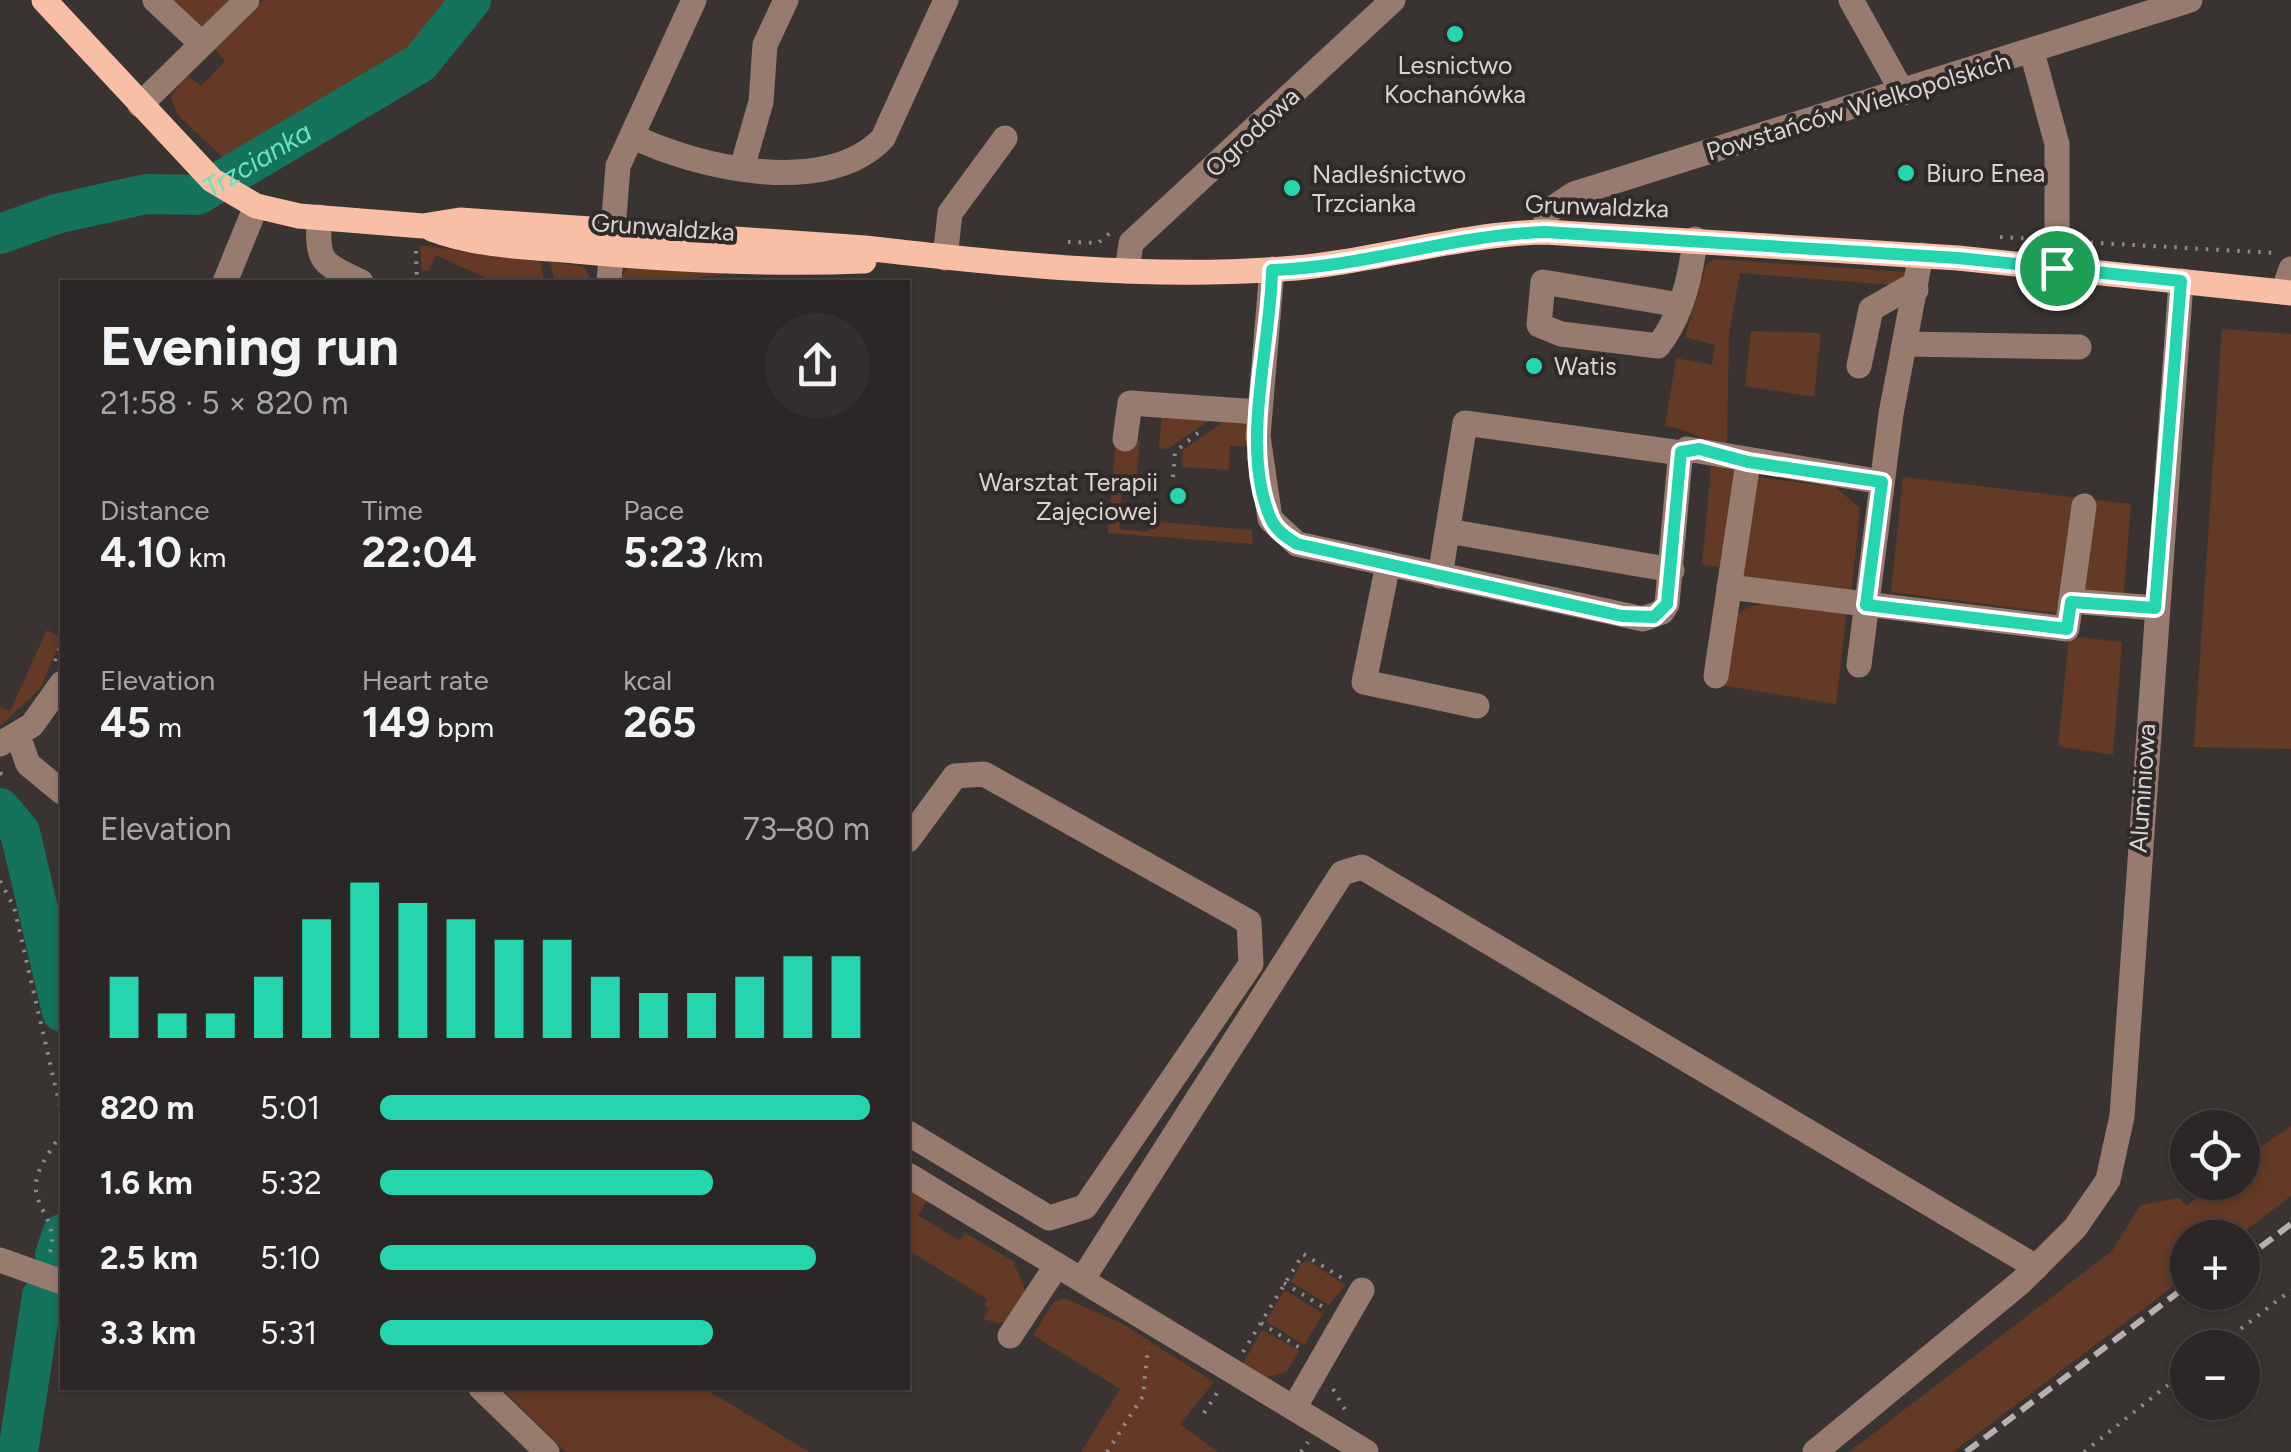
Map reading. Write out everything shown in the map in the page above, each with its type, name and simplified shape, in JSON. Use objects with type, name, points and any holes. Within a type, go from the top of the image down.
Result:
[{"type":"main road","points":[[44,0],[195,164],[244,200]]},
{"type":"main road","name":"Grunwaldzka","points":[[244,200],[419,234],[613,242],[820,244],[902,255],[1127,271],[1272,270],[1357,260],[1486,234],[1545,232],[1921,255],[2181,281],[2288,285]]},
{"type":"main road","name":"Grunwaldzka","points":[[613,242],[785,264],[902,255]]},
{"type":"street","points":[[155,0],[202,44]]},
{"type":"street","points":[[140,105],[247,0]]},
{"type":"street","points":[[609,280],[618,166],[694,0]]},
{"type":"street","points":[[742,168],[761,102],[764,45],[786,0]]},
{"type":"street","points":[[632,136],[673,156],[742,168],[824,172],[868,154],[883,138],[946,0]]},
{"type":"street","name":"Ogrodowa","points":[[1127,271],[1131,244],[1393,0]]},
{"type":"street","points":[[1851,0],[1904,93]]},
{"type":"street","name":"Powstańców Wielkopolskich","points":[[1545,232],[1548,212],[1574,194],[2190,0]]},
{"type":"street","points":[[2032,52],[2058,144],[2057,268]]},
{"type":"street","points":[[946,258],[950,213],[1005,138]]},
{"type":"street","points":[[225,280],[244,200]]},
{"type":"street","points":[[320,217],[317,252],[322,261],[357,280]]},
{"type":"street","points":[[1680,306],[1543,282],[1539,325],[1561,334],[1658,346],[1674,326],[1680,306],[1695,239]]},
{"type":"street","points":[[1859,666],[1882,482],[1921,255]]},
{"type":"street","points":[[1272,270],[1246,412],[1264,495],[1278,531],[1297,544],[1643,619],[1654,617],[1667,604],[1681,452]]},
{"type":"street","name":"Aluminiowa","points":[[1816,1452],[2036,1267],[2076,1228],[2108,1180],[2122,1116],[2181,281]]},
{"type":"street","points":[[1858,366],[1870,309],[1908,288],[1916,290]]},
{"type":"street","points":[[1905,344],[2080,347]]},
{"type":"street","points":[[1125,439],[1130,402],[1246,412]]},
{"type":"street","points":[[1440,576],[1464,423],[1681,452],[1699,449],[1748,462],[1882,482]]},
{"type":"street","points":[[1716,676],[1748,462]]},
{"type":"street","points":[[1729,587],[2067,629],[2084,506]]},
{"type":"street","points":[[1448,531],[1672,570]]},
{"type":"street","points":[[1388,564],[1364,682],[1477,706]]},
{"type":"street","points":[[2071,602],[2155,608]]},
{"type":"street","points":[[60,686],[32,725],[9,740],[28,764],[60,790]]},
{"type":"street","points":[[910,837],[955,776],[984,774],[1248,922],[1251,964],[1085,1208],[1049,1218],[910,1134]]},
{"type":"street","points":[[1082,1280],[1342,873],[1362,868],[2036,1267]]},
{"type":"street","points":[[910,1175],[1082,1280],[1226,1378],[1294,1408],[1366,1452]]},
{"type":"street","points":[[0,1260],[52,1278]]},
{"type":"street","points":[[1010,1336],[1056,1265]]},
{"type":"street","points":[[1294,1408],[1362,1290]]},
{"type":"street","points":[[483,1390],[547,1452]]},
{"type":"path","points":[[417,280],[419,234]]},
{"type":"path","points":[[1068,242],[1098,243]]},
{"type":"path","points":[[409,280],[416,275]]},
{"type":"path","points":[[1168,454],[1246,412]]},
{"type":"path","points":[[1173,476],[1175,452]]},
{"type":"path","points":[[0,881],[14,906],[60,1106]]},
{"type":"path","points":[[52,1278],[54,1243],[36,1180],[60,1137]]},
{"type":"path","points":[[1204,1412],[1302,1254],[1362,1290]]},
{"type":"path","points":[[1284,1284],[1326,1310]]},
{"type":"path","points":[[2239,1330],[2291,1290]]},
{"type":"path","points":[[1108,1452],[1143,1396],[1147,1349],[1152,1340]]},
{"type":"path","points":[[2084,1452],[2170,1383]]},
{"type":"shaded area","points":[[155,0],[247,0],[202,44]]},
{"type":"shaded area","points":[[263,0],[469,0],[418,62],[236,170],[177,114],[171,97],[186,75],[201,86],[225,61],[215,49]]},
{"type":"shaded area","points":[[420,245],[541,262],[544,280],[490,280],[436,255],[429,270],[422,271]]},
{"type":"shaded area","points":[[1714,259],[1905,272],[1907,276],[1905,286],[1740,273],[1729,334],[1727,445],[1665,426],[1676,358],[1712,365],[1715,345],[1685,337],[1706,265]]},
{"type":"shaded area","points":[[550,261],[584,267],[591,280],[555,280]]},
{"type":"shaded area","points":[[627,267],[723,269],[722,275],[697,280],[620,280]]},
{"type":"shaded area","points":[[2222,329],[2291,334],[2291,749],[2194,747]]},
{"type":"shaded area","points":[[1751,331],[1821,333],[1814,397],[1745,386]]},
{"type":"shaded area","points":[[1162,413],[1221,413],[1167,449],[1159,448]]},
{"type":"shaded area","points":[[1246,416],[1252,446],[1230,446],[1229,470],[1181,467],[1183,450],[1224,421]]},
{"type":"shaded area","points":[[1116,438],[1140,441],[1137,476],[1123,476],[1119,529],[1148,532],[1149,521],[1252,530],[1253,544],[1108,533]]},
{"type":"shaded area","points":[[1711,466],[1734,470],[1720,567],[1702,565]]},
{"type":"shaded area","points":[[1756,477],[1835,487],[1860,508],[1851,597],[1743,578]]},
{"type":"shaded area","points":[[1903,477],[2131,504],[2123,605],[2078,601],[2090,506],[2072,503],[2056,613],[1891,592]]},
{"type":"shaded area","points":[[1783,601],[1847,610],[1836,704],[1720,685],[1726,635],[1736,615],[1761,604]]},
{"type":"shaded area","points":[[47,630],[60,637],[40,689],[0,726],[0,707],[10,711]]},
{"type":"shaded area","points":[[2069,636],[2122,642],[2113,755],[2058,746]]},
{"type":"shaded area","points":[[2291,1126],[2291,1196],[2259,1220],[2170,1220],[2170,1289],[1953,1452],[1849,1452],[2112,1251],[2140,1205],[2170,1200],[2181,1200],[2187,1206],[2194,1200],[2260,1200],[2260,1147]]},
{"type":"shaded area","points":[[910,1189],[927,1200],[918,1215],[960,1241],[965,1233],[1013,1261],[1026,1292],[1011,1319],[999,1323],[983,1319],[989,1309],[985,1305],[987,1299],[910,1251]]},
{"type":"shaded area","points":[[1309,1261],[1345,1285],[1329,1305],[1291,1282],[1301,1263]]},
{"type":"shaded area","points":[[1285,1290],[1323,1314],[1304,1345],[1266,1321]]},
{"type":"shaded area","points":[[1064,1298],[1121,1323],[1214,1382],[1180,1424],[1218,1452],[1081,1452],[1120,1389],[1033,1335],[1053,1303]]},
{"type":"shaded area","points":[[1262,1330],[1300,1351],[1286,1372],[1264,1378],[1241,1367]]},
{"type":"shaded area","points":[[503,1390],[707,1390],[809,1452],[566,1452]]},
{"type":"waterway","name":"Trzcianka","points":[[0,234],[56,214],[146,194],[197,195],[420,63],[471,0]]},
{"type":"waterway","name":"Trzcianka","points":[[0,808],[20,832],[60,1003]]},
{"type":"waterway","name":"Trzcianka","points":[[55,1255],[60,1240]]},
{"type":"waterway","name":"Trzcianka","points":[[18,1452],[42,1296]]},
{"type":"railway","points":[[2260,1247],[2291,1224]]},
{"type":"railway","points":[[1966,1452],[2170,1299]]},
{"type":"place","name":"Lesnictwo Kochanówka","points":[[1455,34]]},
{"type":"place","name":"Biuro Enea","points":[[1906,173]]},
{"type":"place","name":"Nadleśnictwo Trzcianka","points":[[1292,188]]},
{"type":"place","name":"Watis","points":[[1534,366]]},
{"type":"place","name":"Warsztat Terapii Zajęciowej","points":[[1178,496]]},
{"type":"route","points":[[1545,232],[1695,239],[2057,268],[2181,281],[2155,608],[2071,602],[2067,629],[1866,605],[1882,482],[1748,462],[1699,449],[1681,452],[1667,604],[1654,617],[1643,619],[1297,544],[1278,531],[1270,518],[1264,495],[1258,419],[1272,311],[1272,270],[1357,260],[1486,234],[1545,232]]}]
